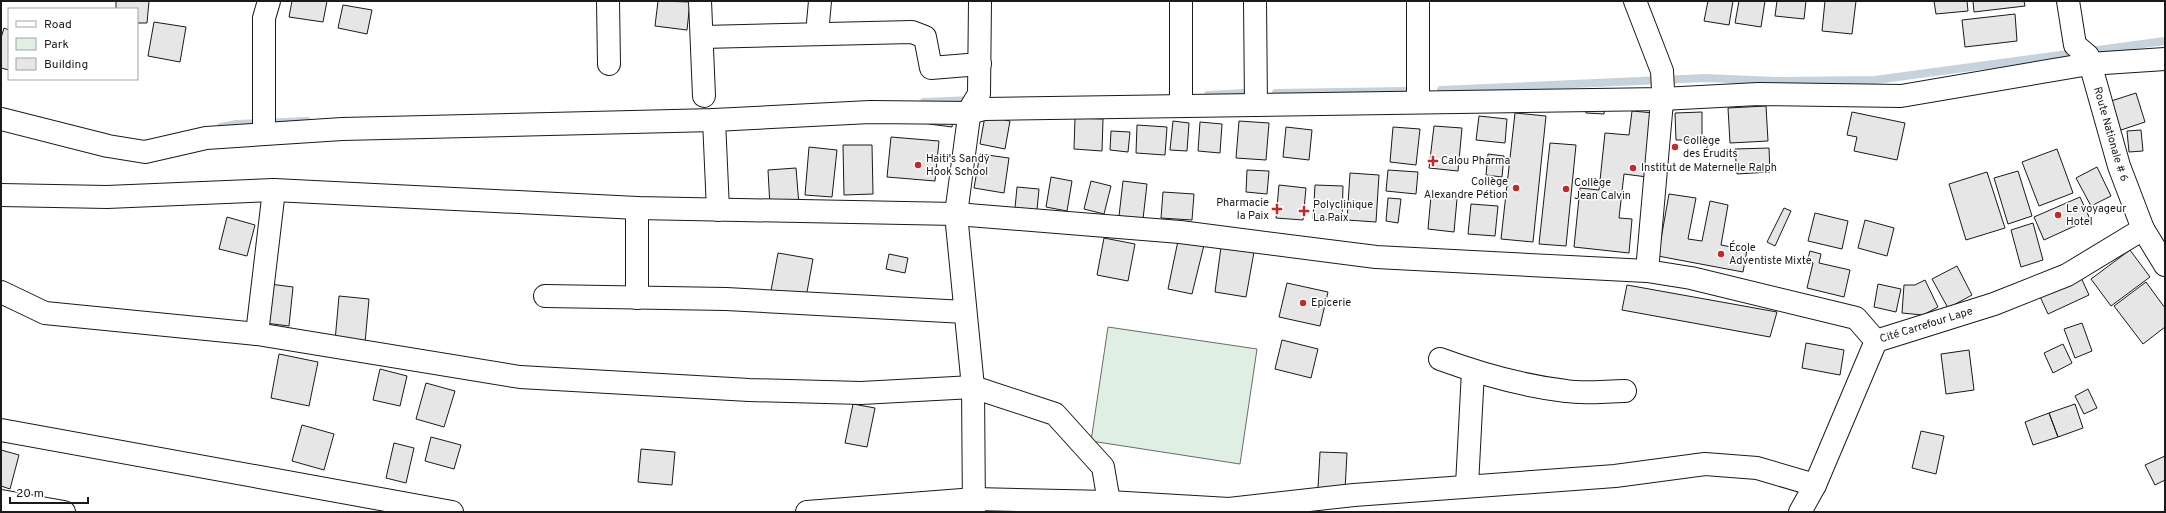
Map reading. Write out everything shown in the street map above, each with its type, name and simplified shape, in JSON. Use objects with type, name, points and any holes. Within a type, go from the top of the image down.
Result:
[{"type":"street","points":[[264,134],[264,18],[269,1]]},
{"type":"street","points":[[608,1],[609,64]]},
{"type":"street","points":[[700,1],[703,37],[704,96]]},
{"type":"street","points":[[817,34],[820,1]]},
{"type":"street","points":[[975,506],[973,387],[956,214],[980,64],[980,1]]},
{"type":"street","points":[[1181,1],[1181,106]]},
{"type":"street","points":[[1255,1],[1256,105]]},
{"type":"street","points":[[1418,1],[1418,102]]},
{"type":"street","points":[[1635,1],[1662,87],[1647,271]]},
{"type":"street","name":"Route Nationale # 6","points":[[2068,1],[2119,166],[2143,229],[2165,265]]},
{"type":"street","points":[[703,37],[912,32],[925,37],[932,68],[980,64]]},
{"type":"street","points":[[1,119],[108,146],[145,152],[206,138],[342,129],[714,120],[973,105],[984,109],[1418,102],[1662,87],[1758,94],[1901,96],[2084,55],[2165,59]]},
{"type":"street","points":[[714,120],[718,210]]},
{"type":"street","points":[[1,195],[107,197],[274,190],[637,208],[956,214],[1180,232],[1376,257],[1647,271],[1691,278],[1856,318],[1876,341]]},
{"type":"street","points":[[257,334],[274,190]]},
{"type":"street","points":[[637,208],[637,298]]},
{"type":"street","name":"Cité Carrefour Lape","points":[[1800,512],[1815,485],[1876,341],[1994,304],[2067,275],[2143,229]]},
{"type":"street","points":[[1,292],[44,312],[257,334],[520,378],[749,390],[861,392],[973,387],[1056,414],[1103,467],[1109,507]]},
{"type":"street","points":[[545,296],[726,299],[966,312]]},
{"type":"street","points":[[1440,359],[1473,371],[1509,381],[1567,392],[1625,391]]},
{"type":"street","points":[[1467,485],[1473,371]]},
{"type":"street","points":[[1,430],[452,512]]},
{"type":"street","points":[[807,512],[975,506],[1229,509],[1354,495],[1467,485],[1615,476],[1704,464],[1757,468],[1815,485]]},
{"type":"street","points":[[1,501],[64,512]]},
{"type":"green space","points":[[1108,327],[1257,349],[1240,464],[1091,441]]},
{"type":"building","points":[[116,1],[149,1],[147,23],[138,23],[138,8],[116,8]]},
{"type":"building","points":[[292,1],[327,1],[323,22],[289,17]]},
{"type":"building","points":[[658,1],[690,2],[687,30],[655,26]]},
{"type":"building","points":[[1708,1],[1733,1],[1729,25],[1704,21]]},
{"type":"building","points":[[1739,1],[1765,1],[1761,27],[1735,23]]},
{"type":"building","points":[[1777,1],[1806,1],[1804,19],[1775,16]]},
{"type":"building","points":[[1825,1],[1856,1],[1852,34],[1822,31]]},
{"type":"building","points":[[1934,1],[1967,1],[1968,11],[1936,14]]},
{"type":"building","points":[[1973,1],[2024,1],[2025,6],[1974,12]]},
{"type":"building","points":[[343,5],[372,10],[367,34],[338,28]]},
{"type":"building","points":[[2015,14],[2017,41],[1965,47],[1962,20]]},
{"type":"building","points":[[154,22],[186,27],[180,62],[148,56]]},
{"type":"building","points":[[4,28],[8,30],[8,70],[1,68],[1,38]]},
{"type":"building","points":[[2136,93],[2145,122],[2118,131],[2108,102]]},
{"type":"building","points":[[1587,103],[1605,104],[1604,114],[1586,113]]},
{"type":"building","points":[[1766,106],[1768,141],[1730,143],[1728,108]]},
{"type":"building","points":[[1632,111],[1654,113],[1647,177],[1624,174],[1619,218],[1632,219],[1629,253],[1574,247],[1580,188],[1599,190],[1605,133],[1629,135]]},
{"type":"building","points":[[1702,112],[1702,140],[1676,140],[1675,113]]},
{"type":"building","points":[[1852,112],[1905,123],[1897,160],[1854,151],[1857,137],[1847,135]]},
{"type":"building","points":[[1515,113],[1546,116],[1533,242],[1501,239]]},
{"type":"building","points":[[930,115],[953,119],[952,127],[929,124]]},
{"type":"building","points":[[985,116],[1010,121],[1005,149],[980,144]]},
{"type":"building","points":[[1479,116],[1507,119],[1505,143],[1476,140]]},
{"type":"building","points":[[1075,118],[1103,119],[1102,151],[1074,149]]},
{"type":"building","points":[[1173,121],[1189,123],[1187,151],[1170,150]]},
{"type":"building","points":[[1239,121],[1269,123],[1266,160],[1236,158]]},
{"type":"building","points":[[1200,122],[1222,124],[1220,153],[1198,151]]},
{"type":"building","points":[[1137,125],[1167,127],[1165,155],[1136,153]]},
{"type":"building","points":[[1434,126],[1462,128],[1458,171],[1429,168]]},
{"type":"building","points":[[1286,127],[1312,130],[1309,160],[1283,157]]},
{"type":"building","points":[[1393,127],[1420,129],[1416,165],[1390,162]]},
{"type":"building","points":[[2141,130],[2143,151],[2129,152],[2127,131]]},
{"type":"building","points":[[1111,131],[1130,132],[1128,152],[1110,150]]},
{"type":"building","points":[[891,137],[939,141],[935,181],[887,177]]},
{"type":"building","points":[[1550,143],[1576,145],[1566,246],[1539,244]]},
{"type":"building","points":[[843,145],[872,145],[873,194],[844,195]]},
{"type":"building","points":[[809,147],[837,150],[832,197],[805,195]]},
{"type":"building","points":[[1769,148],[1770,172],[1737,174],[1735,149]]},
{"type":"building","points":[[2057,149],[2073,193],[2039,206],[2022,162]]},
{"type":"building","points":[[980,154],[1009,158],[1004,193],[974,188]]},
{"type":"building","points":[[1488,154],[1504,156],[1502,177],[1486,175]]},
{"type":"building","points":[[2097,167],[2111,196],[2091,206],[2076,178]]},
{"type":"building","points":[[796,168],[799,205],[770,207],[768,170]]},
{"type":"building","points":[[1247,170],[1269,171],[1267,194],[1246,192]]},
{"type":"building","points":[[1388,170],[1418,172],[1416,194],[1386,191]]},
{"type":"building","points":[[2018,171],[2032,216],[2008,224],[1994,178]]},
{"type":"building","points":[[1987,172],[2005,228],[1966,240],[1949,184]]},
{"type":"building","points":[[1350,173],[1379,175],[1376,222],[1347,220]]},
{"type":"building","points":[[1051,177],[1072,181],[1067,211],[1046,207]]},
{"type":"building","points":[[1091,181],[1111,186],[1104,214],[1084,209]]},
{"type":"building","points":[[1123,181],[1147,184],[1143,219],[1119,216]]},
{"type":"building","points":[[1279,185],[1306,188],[1303,220],[1276,218]]},
{"type":"building","points":[[1315,185],[1343,186],[1342,220],[1313,219]]},
{"type":"building","points":[[1017,187],[1039,189],[1037,210],[1015,208]]},
{"type":"building","points":[[1163,192],[1194,194],[1192,220],[1161,218]]},
{"type":"building","points":[[1669,194],[1696,198],[1688,239],[1702,241],[1710,201],[1728,205],[1721,245],[1747,250],[1743,272],[1658,256]]},
{"type":"building","points":[[1431,196],[1457,199],[1454,232],[1428,229]]},
{"type":"building","points":[[2080,197],[2090,219],[2044,240],[2034,217]]},
{"type":"building","points":[[1388,198],[1401,199],[1398,223],[1386,221]]},
{"type":"building","points":[[1471,204],[1498,206],[1495,236],[1468,234]]},
{"type":"building","points":[[1784,208],[1791,211],[1775,246],[1767,242]]},
{"type":"building","points":[[1815,213],[1848,221],[1842,249],[1808,241]]},
{"type":"building","points":[[227,217],[255,225],[247,256],[219,249]]},
{"type":"building","points":[[1865,220],[1894,228],[1887,256],[1858,248]]},
{"type":"building","points":[[2033,223],[2043,260],[2021,267],[2011,230]]},
{"type":"building","points":[[1179,236],[1205,241],[1192,294],[1168,289]]},
{"type":"building","points":[[1104,238],[1135,244],[1128,281],[1097,275]]},
{"type":"building","points":[[1221,247],[1254,252],[1246,297],[1215,292]]},
{"type":"building","points":[[2130,250],[2150,277],[2111,306],[2091,279]]},
{"type":"building","points":[[1810,251],[1821,254],[1819,263],[1850,270],[1844,297],[1807,288],[1813,263],[1807,262]]},
{"type":"building","points":[[778,253],[813,259],[805,303],[770,296]]},
{"type":"building","points":[[889,254],[908,258],[905,273],[886,269]]},
{"type":"building","points":[[1957,266],[1972,295],[1948,308],[1932,279]]},
{"type":"building","points":[[2078,271],[2089,295],[2048,314],[2037,290]]},
{"type":"building","points":[[1925,280],[1938,307],[1923,315],[1902,313],[1904,285],[1915,285]]},
{"type":"building","points":[[2146,282],[2165,308],[2165,327],[2143,344],[2114,306]]},
{"type":"building","points":[[1287,283],[1328,292],[1320,326],[1279,317]]},
{"type":"building","points":[[270,284],[293,287],[289,326],[265,323]]},
{"type":"building","points":[[1878,284],[1901,289],[1896,312],[1874,307]]},
{"type":"building","points":[[1627,285],[1777,312],[1770,337],[1622,310]]},
{"type":"building","points":[[339,296],[369,299],[365,343],[335,341]]},
{"type":"building","points":[[2082,323],[2092,351],[2075,358],[2064,329]]},
{"type":"building","points":[[1282,340],[1318,349],[1311,378],[1275,369]]},
{"type":"building","points":[[1806,343],[1844,350],[1840,375],[1802,368]]},
{"type":"building","points":[[2063,344],[2072,363],[2053,373],[2044,353]]},
{"type":"building","points":[[1969,350],[1974,390],[1946,394],[1941,354]]},
{"type":"building","points":[[279,354],[318,362],[309,406],[271,398]]},
{"type":"building","points":[[380,369],[407,376],[400,406],[373,400]]},
{"type":"building","points":[[426,383],[455,391],[444,427],[416,419]]},
{"type":"building","points":[[2088,389],[2097,408],[2084,414],[2075,396]]},
{"type":"building","points":[[853,404],[875,408],[867,447],[845,443]]},
{"type":"building","points":[[2075,404],[2083,428],[2058,437],[2049,413]]},
{"type":"building","points":[[2049,413],[2058,437],[2033,445],[2025,422]]},
{"type":"building","points":[[302,425],[334,434],[324,470],[292,461]]},
{"type":"building","points":[[1921,431],[1944,436],[1936,474],[1912,468]]},
{"type":"building","points":[[431,437],[461,445],[454,469],[425,461]]},
{"type":"building","points":[[394,443],[414,448],[406,483],[386,478]]},
{"type":"building","points":[[641,449],[675,452],[672,485],[638,482]]},
{"type":"building","points":[[1,450],[19,455],[10,489],[1,486]]},
{"type":"building","points":[[1320,452],[1347,453],[1345,490],[1318,488]]},
{"type":"building","points":[[2165,456],[2165,480],[2155,485],[2145,465]]},
{"type":"waterway","points":[[1441,90],[1705,78],[1776,81],[1875,80],[2165,41]]},
{"type":"waterway","points":[[1276,93],[1406,91]]},
{"type":"waterway","points":[[1208,95],[1245,93]]},
{"type":"waterway","points":[[924,102],[972,100]]},
{"type":"waterway","points":[[221,127],[237,124],[307,121]]},
{"type":"place","name":"Collège des Érudits","points":[[1675,147]]},
{"type":"place","name":"Calou Pharma","points":[[1433,161]]},
{"type":"place","name":"Haiti's Sandy Hook School","points":[[918,165]]},
{"type":"place","name":"Institut de Maternelle Ralph","points":[[1633,168]]},
{"type":"place","name":"Collège Alexandre Pétion","points":[[1516,188]]},
{"type":"place","name":"Collège Jean Calvin","points":[[1566,189]]},
{"type":"place","name":"Pharmacie la Paix","points":[[1277,209]]},
{"type":"place","name":"Polyclinique La Paix","points":[[1304,211]]},
{"type":"place","name":"Le voyageur Hotel","points":[[2058,215]]},
{"type":"place","name":"École Adventiste Mixte","points":[[1721,254]]},
{"type":"place","name":"Epicerie","points":[[1303,303]]}]
